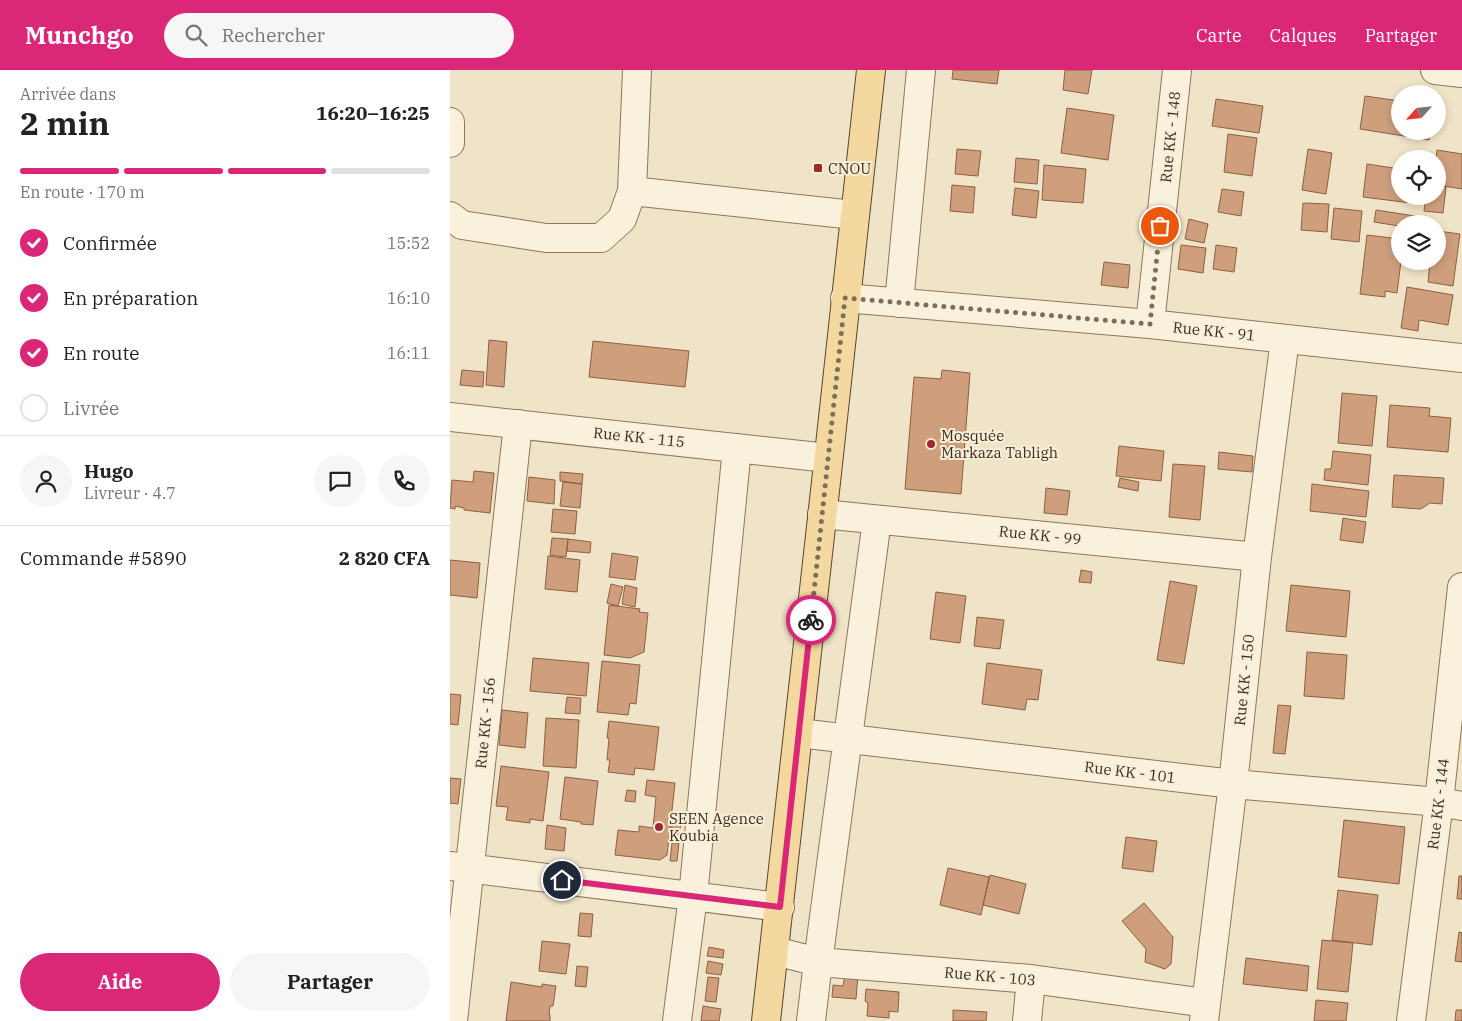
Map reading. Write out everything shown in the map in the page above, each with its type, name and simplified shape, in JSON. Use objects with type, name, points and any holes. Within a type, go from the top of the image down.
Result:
[{"type":"main road","points":[[766,1021],[871,70]]},
{"type":"street","points":[[450,216],[462,225],[490,230],[546,238],[601,238],[622,219],[632,191],[637,70]]},
{"type":"street","points":[[899,303],[921,70]]},
{"type":"street","name":"Rue KK - 148","points":[[1150,324],[1177,70]]},
{"type":"street","points":[[1434,70],[1462,73]]},
{"type":"street","points":[[450,122],[450,143]]},
{"type":"street","points":[[632,191],[854,215]]},
{"type":"street","name":"Rue KK - 91","points":[[845,298],[1150,324],[1462,358]]},
{"type":"street","name":"Rue KK - 150","points":[[1205,1012],[1285,338]]},
{"type":"street","name":"Rue KK - 115","points":[[450,417],[828,458]]},
{"type":"street","name":"Rue KK - 156","points":[[453,1021],[460,868],[518,424]]},
{"type":"street","points":[[677,1021],[693,896],[737,448]]},
{"type":"street","name":"Rue KK - 99","points":[[822,514],[1258,557]]},
{"type":"street","points":[[811,1021],[877,520]]},
{"type":"street","name":"Rue KK - 144","points":[[1411,1021],[1450,804],[1462,587]]},
{"type":"street","name":"Rue KK - 101","points":[[799,733],[1233,784],[1450,804]]},
{"type":"street","points":[[460,868],[780,907]]},
{"type":"street","name":"Rue KK - 103","points":[[774,951],[818,962],[1032,979],[1205,1012]]},
{"type":"street","points":[[1027,1021],[1032,979]]},
{"type":"building","points":[[953,70],[999,70],[997,84],[952,79]]},
{"type":"building","points":[[1065,70],[1092,70],[1088,94],[1063,90]]},
{"type":"building","points":[[1365,96],[1391,100],[1391,134],[1360,129]]},
{"type":"building","points":[[1216,99],[1263,106],[1259,133],[1212,126]]},
{"type":"building","points":[[1067,108],[1114,115],[1108,160],[1061,153]]},
{"type":"building","points":[[1228,134],[1257,138],[1252,176],[1224,172]]},
{"type":"building","points":[[957,149],[981,151],[978,176],[955,174]]},
{"type":"building","points":[[1308,149],[1332,153],[1326,194],[1302,190]]},
{"type":"building","points":[[1446,151],[1462,154],[1462,189],[1446,186]]},
{"type":"building","points":[[1016,158],[1039,160],[1037,184],[1014,182]]},
{"type":"building","points":[[1367,164],[1391,168],[1391,200],[1363,197]]},
{"type":"building","points":[[1044,165],[1086,169],[1083,203],[1042,200]]},
{"type":"building","points":[[952,185],[975,187],[973,213],[950,211]]},
{"type":"building","points":[[1015,188],[1039,191],[1036,218],[1012,215]]},
{"type":"building","points":[[1222,189],[1244,192],[1241,216],[1218,212]]},
{"type":"building","points":[[1303,203],[1329,204],[1327,232],[1301,230]]},
{"type":"building","points":[[1425,205],[1444,205],[1443,213],[1424,211]]},
{"type":"building","points":[[1334,208],[1362,211],[1359,242],[1331,239]]},
{"type":"building","points":[[1376,210],[1408,215],[1391,215],[1391,225],[1374,222]]},
{"type":"building","points":[[1189,219],[1208,224],[1204,243],[1185,239]]},
{"type":"building","points":[[1446,232],[1460,234],[1453,286],[1428,282],[1429,270],[1446,270]]},
{"type":"building","points":[[1367,235],[1391,238],[1391,270],[1400,270],[1397,293],[1385,291],[1385,297],[1360,294]]},
{"type":"building","points":[[1181,245],[1206,248],[1203,273],[1178,269]]},
{"type":"building","points":[[1216,245],[1237,248],[1234,272],[1213,269]]},
{"type":"building","points":[[1104,262],[1130,265],[1128,288],[1101,285]]},
{"type":"building","points":[[1407,287],[1453,295],[1448,325],[1419,320],[1418,331],[1401,328]]},
{"type":"building","points":[[489,340],[507,342],[504,387],[486,385]]},
{"type":"building","points":[[593,341],[689,351],[685,387],[589,377]]},
{"type":"building","points":[[462,370],[484,372],[483,387],[460,385]]},
{"type":"building","points":[[942,370],[970,373],[961,494],[905,489],[914,377],[941,379]]},
{"type":"building","points":[[1342,393],[1377,396],[1372,446],[1338,443]]},
{"type":"building","points":[[1390,405],[1430,408],[1429,416],[1451,418],[1448,452],[1387,447]]},
{"type":"building","points":[[1119,446],[1164,451],[1161,481],[1116,476]]},
{"type":"building","points":[[1333,451],[1371,455],[1368,485],[1324,480],[1325,469],[1331,469]]},
{"type":"building","points":[[1219,452],[1253,456],[1252,472],[1218,469]]},
{"type":"building","points":[[1173,464],[1205,466],[1200,520],[1169,517]]},
{"type":"building","points":[[474,471],[494,473],[490,513],[464,510],[464,508],[455,506],[455,509],[450,508],[452,480],[473,482]]},
{"type":"building","points":[[560,472],[583,474],[582,484],[560,481]]},
{"type":"building","points":[[1394,475],[1444,478],[1442,504],[1430,503],[1421,509],[1392,507]]},
{"type":"building","points":[[529,477],[555,480],[554,504],[527,501]]},
{"type":"building","points":[[1120,478],[1139,482],[1138,491],[1118,487]]},
{"type":"building","points":[[563,482],[582,484],[580,508],[560,506]]},
{"type":"building","points":[[1312,484],[1369,491],[1366,517],[1310,511]]},
{"type":"building","points":[[1046,488],[1070,491],[1067,515],[1044,513]]},
{"type":"building","points":[[553,509],[577,511],[575,534],[551,532]]},
{"type":"building","points":[[1343,518],[1366,522],[1363,543],[1340,540]]},
{"type":"building","points":[[552,538],[568,539],[566,557],[550,555]]},
{"type":"building","points":[[568,539],[591,542],[590,553],[567,551]]},
{"type":"building","points":[[612,553],[638,557],[635,580],[609,577]]},
{"type":"building","points":[[548,556],[580,560],[577,592],[545,589]]},
{"type":"building","points":[[450,560],[480,563],[477,598],[450,595]]},
{"type":"building","points":[[1081,570],[1092,572],[1091,583],[1079,582]]},
{"type":"building","points":[[1170,581],[1197,586],[1184,664],[1157,660]]},
{"type":"building","points":[[611,584],[623,587],[618,606],[607,603]]},
{"type":"building","points":[[625,585],[637,588],[635,607],[622,604]]},
{"type":"building","points":[[1291,585],[1350,591],[1346,637],[1286,631]]},
{"type":"building","points":[[936,592],[966,596],[960,643],[930,639]]},
{"type":"building","points":[[609,605],[640,609],[639,612],[648,613],[644,652],[630,658],[604,655]]},
{"type":"building","points":[[977,617],[1004,620],[1000,649],[974,646]]},
{"type":"building","points":[[1307,652],[1347,655],[1344,699],[1304,696]]},
{"type":"building","points":[[533,658],[589,663],[586,696],[530,691]]},
{"type":"building","points":[[602,661],[640,665],[636,704],[630,703],[628,715],[597,712]]},
{"type":"building","points":[[987,663],[1042,670],[1038,700],[1027,699],[1025,710],[982,704]]},
{"type":"building","points":[[450,694],[461,695],[458,725],[450,724]]},
{"type":"building","points":[[567,697],[581,698],[580,714],[565,713]]},
{"type":"building","points":[[1278,705],[1291,706],[1285,754],[1273,753]]},
{"type":"building","points":[[502,710],[528,713],[525,748],[499,745]]},
{"type":"building","points":[[546,718],[579,720],[576,768],[543,766]]},
{"type":"building","points":[[609,721],[659,727],[654,770],[635,768],[634,775],[608,772],[610,760],[607,760]]},
{"type":"building","points":[[501,766],[549,772],[543,821],[530,819],[530,823],[506,820],[508,807],[496,806]]},
{"type":"building","points":[[565,777],[598,781],[593,825],[560,819]]},
{"type":"building","points":[[450,778],[461,779],[458,804],[450,803]]},
{"type":"building","points":[[647,780],[675,783],[667,855],[660,860],[615,855],[618,830],[639,832],[639,826],[653,828],[656,797],[645,795]]},
{"type":"building","points":[[627,790],[636,791],[635,802],[625,801]]},
{"type":"building","points":[[673,816],[682,817],[679,835],[671,834]]},
{"type":"building","points":[[1344,820],[1405,827],[1399,884],[1338,877]]},
{"type":"building","points":[[547,825],[566,828],[564,851],[545,849]]},
{"type":"building","points":[[1126,837],[1157,841],[1153,872],[1122,868]]},
{"type":"building","points":[[672,843],[679,843],[677,861],[670,861]]},
{"type":"building","points":[[948,868],[989,877],[981,915],[940,905]]},
{"type":"building","points":[[990,875],[1026,884],[1019,914],[983,905]]},
{"type":"building","points":[[1459,876],[1462,876],[1462,899],[1457,899]]},
{"type":"building","points":[[1338,890],[1378,895],[1372,945],[1332,940]]},
{"type":"building","points":[[1144,903],[1173,937],[1171,964],[1165,969],[1145,962],[1146,949],[1122,921]]},
{"type":"building","points":[[580,913],[593,914],[591,937],[578,936]]},
{"type":"building","points":[[1459,932],[1462,933],[1462,962],[1455,961]]},
{"type":"building","points":[[1322,940],[1353,943],[1348,992],[1317,989]]},
{"type":"building","points":[[542,941],[570,944],[566,974],[539,971]]},
{"type":"building","points":[[709,947],[724,950],[723,958],[707,956]]},
{"type":"building","points":[[1246,958],[1309,966],[1307,991],[1243,984]]},
{"type":"building","points":[[708,961],[723,964],[721,975],[706,973]]},
{"type":"building","points":[[577,966],[588,967],[586,987],[575,986]]},
{"type":"building","points":[[845,974],[858,975],[856,999],[832,997],[833,985],[843,986]]},
{"type":"building","points":[[708,977],[719,978],[716,1002],[705,1001]]},
{"type":"building","points":[[511,982],[542,987],[542,984],[556,986],[553,1006],[550,1006],[550,1021],[506,1021]]},
{"type":"building","points":[[866,989],[899,992],[898,1012],[889,1011],[889,1018],[867,1016]]},
{"type":"building","points":[[1316,1000],[1348,1003],[1346,1021],[1314,1021]]},
{"type":"building","points":[[703,1006],[721,1009],[719,1021],[701,1021]]},
{"type":"building","points":[[953,1010],[987,1012],[986,1021],[953,1021]]},
{"type":"building","points":[[1456,1010],[1462,1010],[1462,1021],[1455,1021]]},
{"type":"way so far","points":[[811,620],[845,298],[1150,324],[1160,226]]},
{"type":"place","name":"CNOU","points":[[818,168]]},
{"type":"place","name":"Mosquée Markaza Tabligh","points":[[931,444]]},
{"type":"place","name":"SEEN Agence Koubia","points":[[659,827]]},
{"type":"route","points":[[562,880],[780,907],[811,620]]}]
